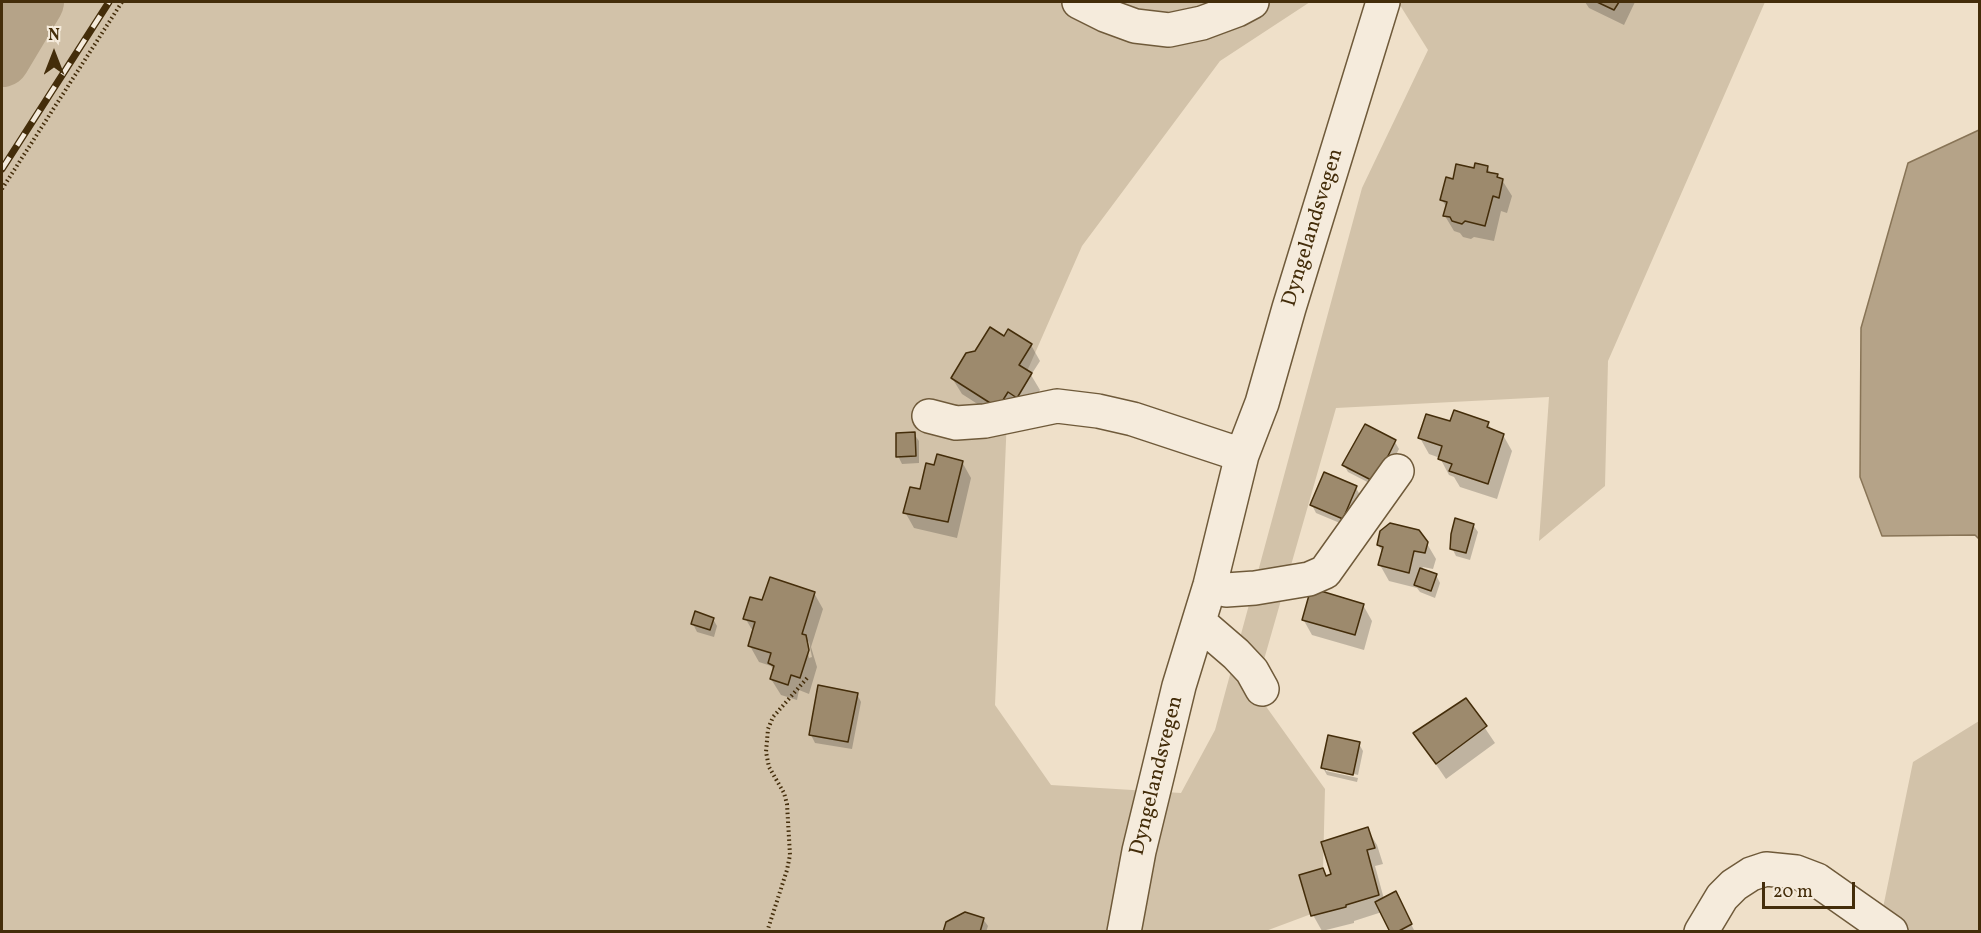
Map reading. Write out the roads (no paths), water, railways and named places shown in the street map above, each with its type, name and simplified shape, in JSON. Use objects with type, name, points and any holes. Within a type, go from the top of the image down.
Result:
[{"type":"street","points":[[1079,2],[1135,26],[1170,30],[1202,23],[1252,2]]},
{"type":"street","name":"Dyngelandsvegen","points":[[1124,932],[1139,851],[1179,686],[1200,623],[1242,455],[1262,403],[1383,2]]},
{"type":"street","points":[[929,416],[956,423],[985,421],[1057,406],[1098,411],[1133,419],[1242,455]]},
{"type":"street","points":[[1210,585],[1226,590],[1255,588],[1309,579],[1325,572],[1397,471]]},
{"type":"street","points":[[1200,623],[1252,671],[1262,689]]},
{"type":"street","points":[[1701,932],[1722,897],[1734,885],[1751,874],[1766,869],[1796,872],[1817,880],[1891,932]]},
{"type":"waterway","points":[[2,59],[36,2]]},
{"type":"railway","points":[[2,169],[109,2]]}]
